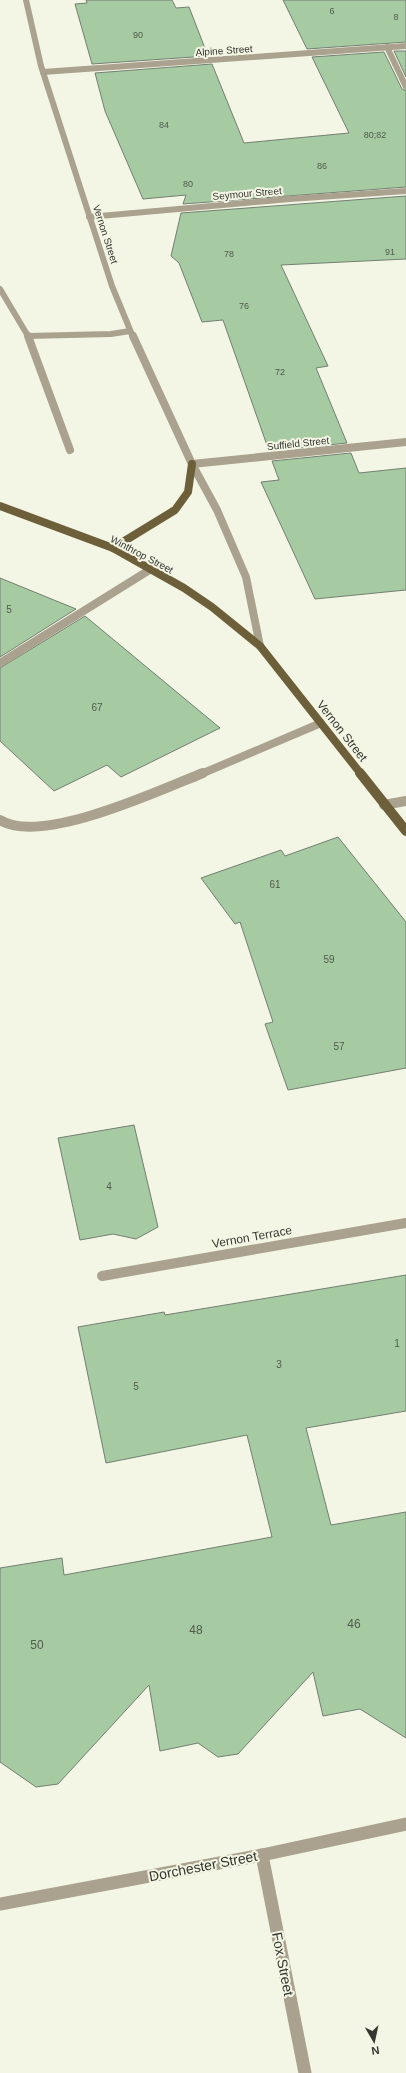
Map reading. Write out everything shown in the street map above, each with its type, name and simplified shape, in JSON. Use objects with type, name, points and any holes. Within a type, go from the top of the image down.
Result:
[{"type":"main road","points":[[113,548],[175,510],[188,492],[192,464]]},
{"type":"main road","name":"Winthrop Street","points":[[0,506],[113,548],[151,569],[212,607],[260,646]]},
{"type":"main road","name":"Vernon Street","points":[[260,646],[406,831]]},
{"type":"street","name":"Vernon Street","points":[[26,0],[43,72],[112,286],[130,331],[192,464],[217,510],[246,577],[260,646]]},
{"type":"street","name":"Alpine Street","points":[[43,72],[406,46]]},
{"type":"street","points":[[387,47],[406,87]]},
{"type":"street","name":"Seymour Street","points":[[89,217],[290,198],[406,191]]},
{"type":"street","points":[[0,289],[28,336],[70,450]]},
{"type":"street","points":[[28,336],[110,334],[130,331]]},
{"type":"street","name":"Suffield Street","points":[[192,464],[406,442]]},
{"type":"street","points":[[0,663],[151,569]]},
{"type":"street","points":[[3,824],[42,826],[104,813],[236,760],[321,722]]},
{"type":"street","points":[[384,805],[406,801]]},
{"type":"street","name":"Vernon Terrace","points":[[102,1276],[406,1223]]},
{"type":"street","name":"Dorchester Street","points":[[0,1904],[262,1855],[406,1824]]},
{"type":"street","name":"Fox Street","points":[[262,1855],[305,2073]]},
{"type":"building","points":[[86,0],[172,0],[176,8],[189,7],[208,56],[92,64],[75,4],[87,3]]},
{"type":"building","points":[[283,0],[406,0],[406,42],[307,49]]},
{"type":"building","points":[[394,51],[406,51],[406,77]]},
{"type":"building","points":[[384,52],[402,89],[406,91],[406,187],[183,204],[186,195],[143,199],[105,111],[95,73],[212,64],[244,143],[349,133],[312,57]]},
{"type":"building","points":[[406,196],[406,259],[281,265],[328,366],[316,368],[347,443],[269,451],[223,320],[202,322],[179,263],[171,256],[181,213]]},
{"type":"building","points":[[351,453],[359,473],[406,468],[406,590],[315,599],[261,482],[279,480],[272,461]]},
{"type":"building","points":[[0,578],[76,609],[0,657]]},
{"type":"building","points":[[85,616],[220,728],[121,777],[107,765],[54,791],[0,741],[0,668]]},
{"type":"building","points":[[338,837],[406,922],[406,1068],[288,1090],[265,1024],[273,1022],[240,922],[235,924],[201,878],[281,850],[285,856]]},
{"type":"building","points":[[134,1125],[158,1227],[136,1239],[113,1234],[80,1240],[58,1138]]},
{"type":"building","points":[[406,1275],[406,1411],[306,1428],[331,1525],[406,1512],[406,1738],[360,1709],[323,1716],[313,1672],[238,1754],[218,1757],[198,1743],[160,1751],[149,1685],[58,1784],[36,1787],[0,1762],[0,1568],[62,1558],[64,1575],[272,1537],[247,1435],[106,1463],[78,1327],[164,1312],[165,1315]]}]
